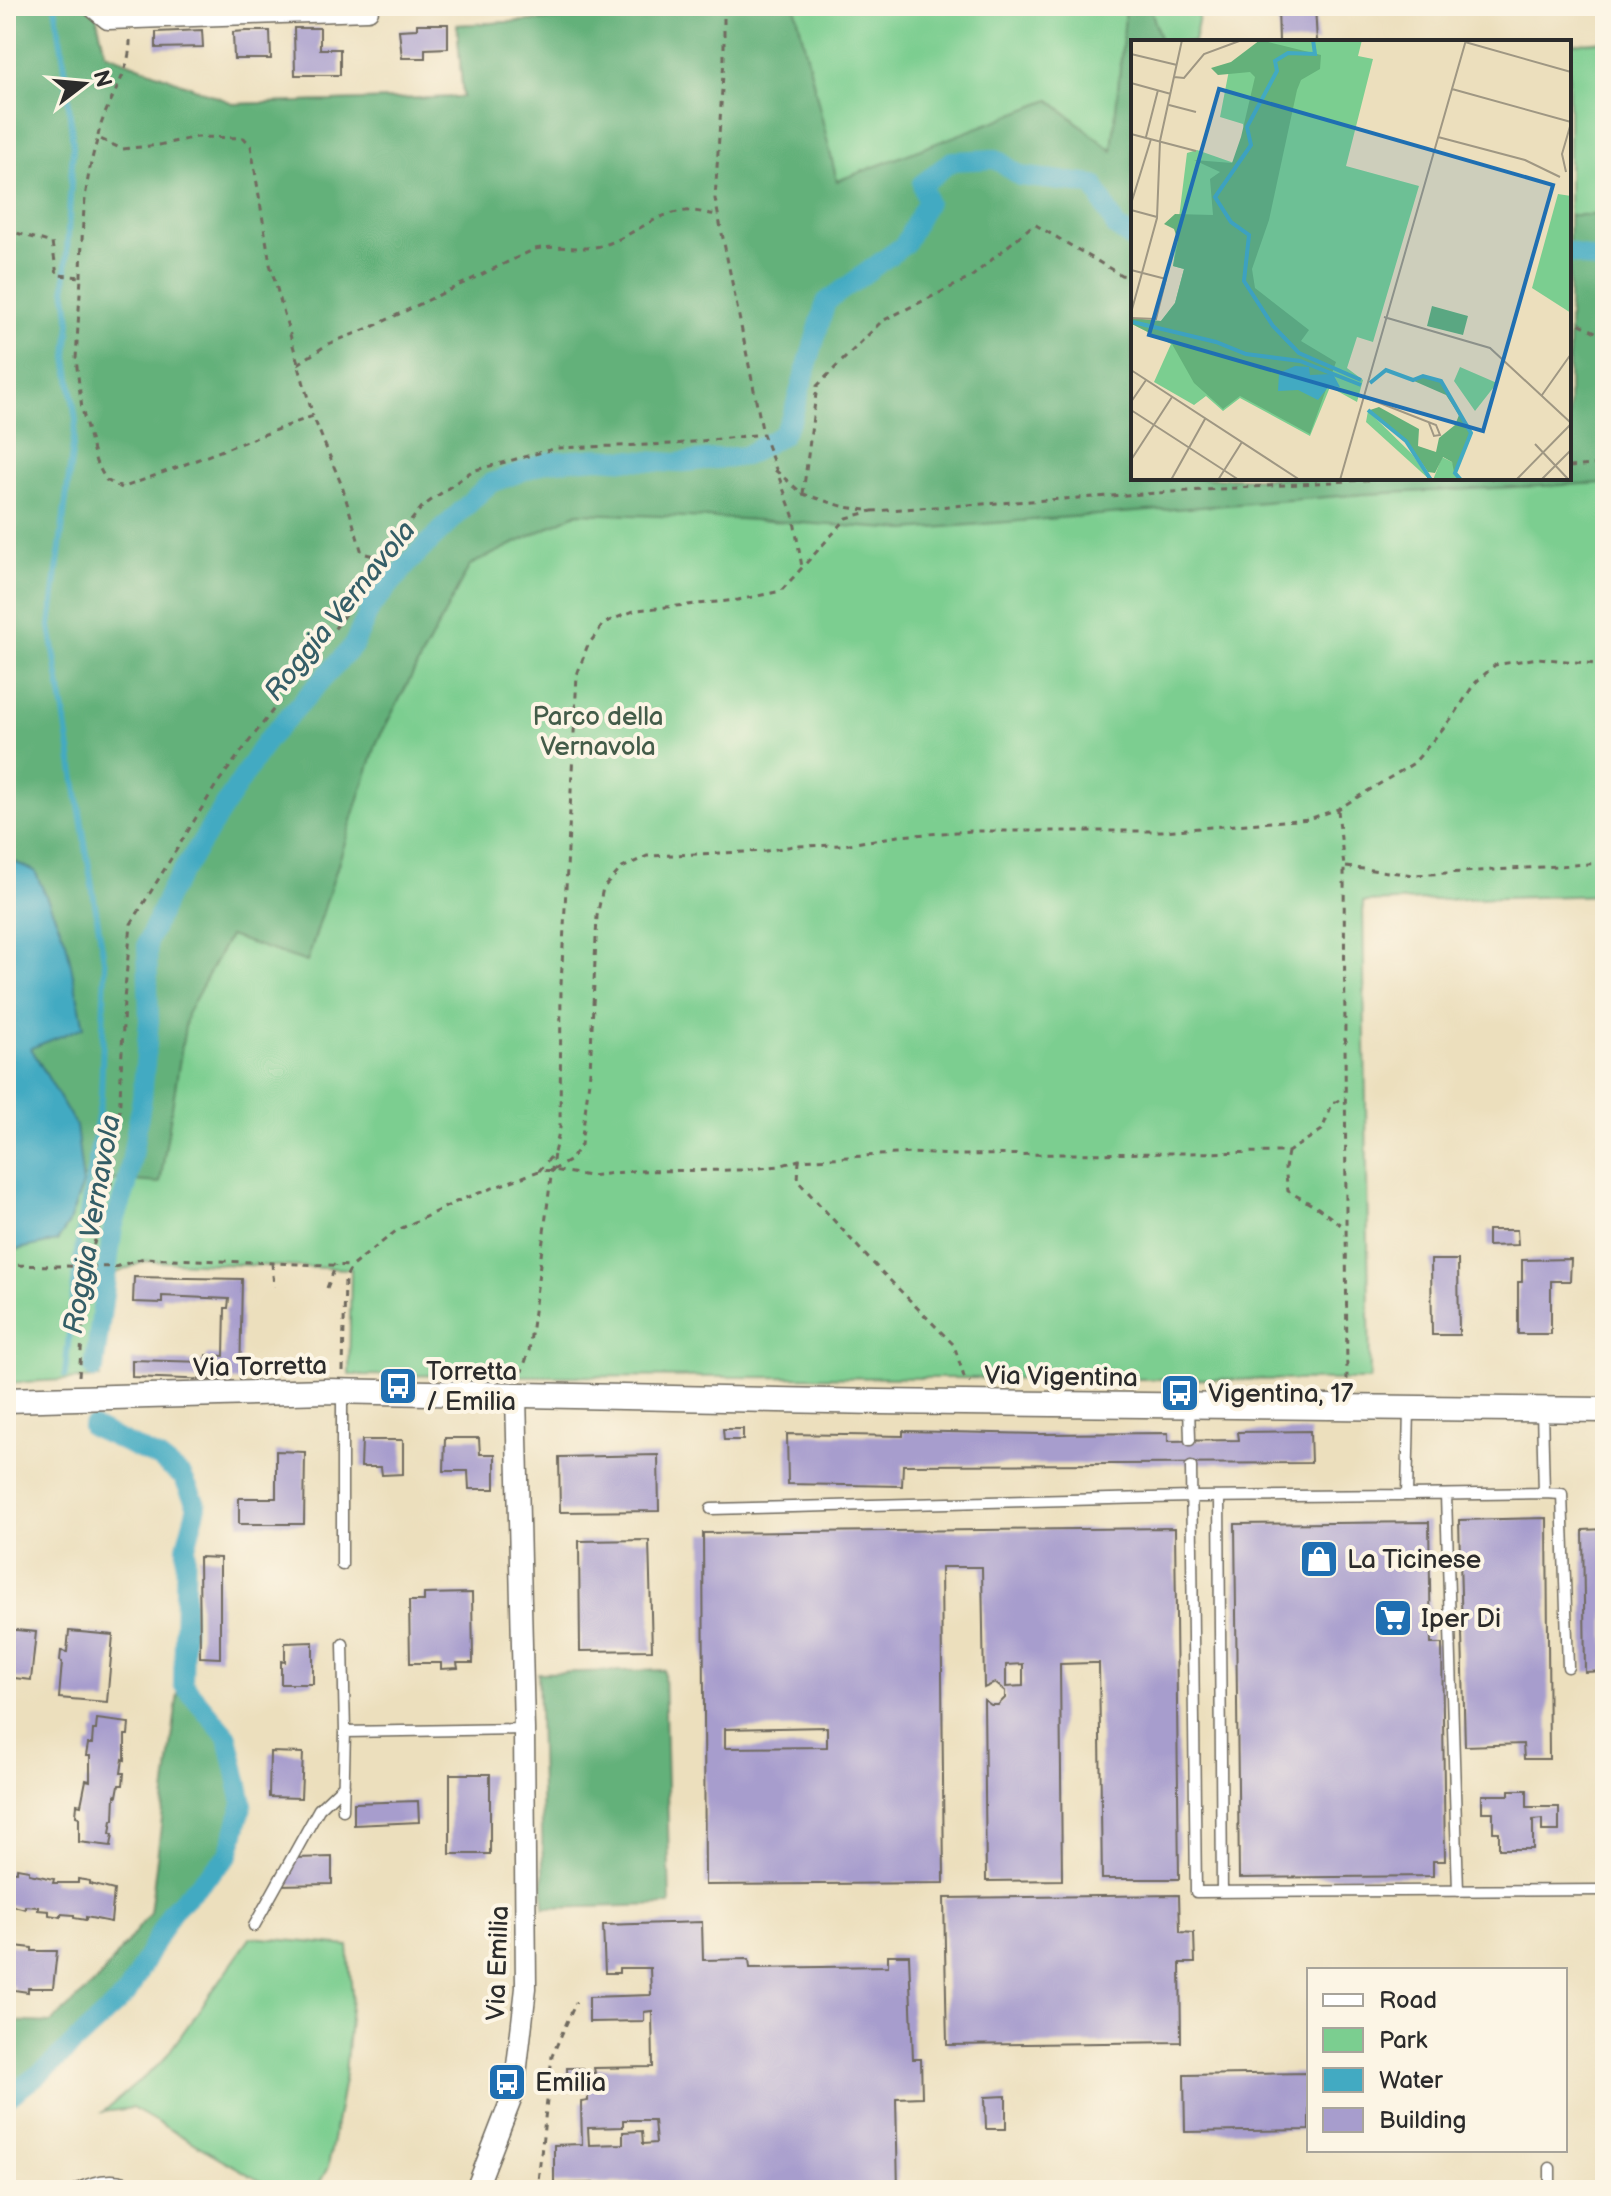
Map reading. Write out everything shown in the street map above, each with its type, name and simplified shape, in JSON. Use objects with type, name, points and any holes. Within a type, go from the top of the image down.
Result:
[{"type":"street","points":[[92,6],[108,19],[368,10],[368,6]]},
{"type":"street","name":"Via Torretta","points":[[6,1400],[342,1387],[516,1395]]},
{"type":"street","name":"Via Vigentina","points":[[516,1395],[1605,1410]]},
{"type":"street","name":"Via Emilia","points":[[476,2190],[514,2092],[526,1988],[516,1395]]},
{"type":"lane","points":[[342,1387],[342,1565]]},
{"type":"lane","points":[[1189,1406],[1190,1440]]},
{"type":"lane","points":[[1407,1495],[1409,1408]]},
{"type":"lane","points":[[1542,1410],[1544,1493]]},
{"type":"lane","points":[[1191,1467],[1196,1892],[1605,1890]]},
{"type":"lane","points":[[711,1509],[1192,1497],[1562,1494],[1568,1667]]},
{"type":"lane","points":[[1446,1495],[1458,1891]]},
{"type":"lane","points":[[1219,1497],[1222,1892]]},
{"type":"lane","points":[[343,1644],[343,1810]]},
{"type":"lane","points":[[345,1732],[524,1729]]},
{"type":"lane","points":[[254,1926],[319,1809],[344,1785]]},
{"type":"lane","points":[[1550,2168],[1553,2190]]},
{"type":"lane","points":[[76,2190],[88,2183],[113,2178],[155,2190]]},
{"type":"path","points":[[724,6],[724,58],[715,199],[763,434],[793,515],[802,569]]},
{"type":"path","points":[[127,19],[129,60],[123,79],[105,109],[89,166],[83,211],[76,359],[82,409],[96,462],[106,480],[122,488],[313,416]]},
{"type":"path","points":[[98,138],[122,149],[197,137],[227,136],[244,138],[251,146],[270,264],[313,416],[342,486],[362,553],[381,558]]},
{"type":"path","points":[[298,364],[328,344],[374,326],[535,249],[557,244],[582,250],[608,244],[685,211],[718,215]]},
{"type":"path","points":[[803,494],[817,386],[882,321],[970,278],[1034,224],[1121,275],[1131,277]]},
{"type":"path","points":[[6,230],[52,243],[57,275],[81,277]]},
{"type":"path","points":[[1571,319],[1605,337]]},
{"type":"path","points":[[66,1377],[81,1376],[91,1266],[113,1176],[131,924],[216,785],[339,623],[381,558],[422,507],[472,471],[557,448],[675,444],[763,434]]},
{"type":"path","points":[[1571,467],[1605,464]]},
{"type":"path","points":[[775,470],[803,494],[845,507],[872,511]]},
{"type":"path","points":[[523,1371],[529,1351],[554,1153],[560,1128],[561,985],[577,675],[587,647],[604,623],[636,610],[738,600],[781,591],[847,518],[872,511],[1363,480]]},
{"type":"path","points":[[553,1170],[569,1161],[581,1145],[590,1072],[597,916],[603,888],[629,863],[647,856],[766,851],[971,831],[1162,831],[1266,825],[1309,819],[1338,809],[1414,763],[1455,714],[1474,684],[1495,665],[1538,658],[1605,665]]},
{"type":"path","points":[[1338,809],[1344,867],[1347,1390]]},
{"type":"path","points":[[1344,867],[1414,875],[1605,863]]},
{"type":"path","points":[[342,1387],[345,1279],[352,1266],[396,1231],[430,1213],[539,1171],[589,1176],[632,1171],[741,1170],[779,1166],[799,1160],[911,1153],[1288,1152],[1322,1130],[1332,1104],[1345,1097]]},
{"type":"path","points":[[1288,1152],[1285,1168],[1288,1191],[1346,1229]]},
{"type":"path","points":[[539,1171],[554,1153]]},
{"type":"path","points":[[799,1160],[798,1181],[954,1345],[964,1377],[975,1387]]},
{"type":"path","points":[[6,1265],[115,1267],[144,1258],[352,1266]]},
{"type":"path","points":[[272,1262],[274,1287]]},
{"type":"path","points":[[327,1288],[336,1265]]},
{"type":"path","points":[[537,2190],[552,2056],[576,2002]]},
{"type":"green space","name":"Parco della Vernavola","points":[[8,6],[94,6],[105,53],[235,104],[463,97],[457,25],[616,16],[626,6],[1201,6],[1194,40],[1131,40],[1131,480],[1571,480],[1571,44],[1605,41],[1605,895],[1363,902],[1370,1380],[349,1375],[351,1269],[145,1261],[114,1274],[100,1378],[6,1383]]},
{"type":"green space","points":[[8,6],[94,6],[105,53],[235,104],[463,97],[457,25],[616,16],[631,6],[795,6],[837,181],[1050,100],[1112,151],[1126,6],[1150,6],[1160,40],[1131,40],[1131,480],[1571,480],[1571,215],[1605,215],[1605,483],[1366,494],[906,530],[578,513],[470,565],[377,742],[307,962],[229,936],[187,1014],[160,1183],[6,1172]]},
{"type":"green space","points":[[664,1670],[670,1905],[544,1908],[538,1673]]},
{"type":"green space","points":[[178,1692],[221,1739],[238,1805],[225,1856],[169,1909],[125,1992],[6,2092],[6,2021],[51,2023],[98,1980],[150,1913]]},
{"type":"green space","points":[[251,1937],[348,1946],[352,1995],[345,2074],[328,2167],[316,2190],[276,2190],[132,2108],[103,2112],[162,2062]]},
{"type":"water","points":[[6,858],[35,871],[66,941],[84,1027],[31,1048],[76,1126],[83,1184],[68,1225],[57,1241],[15,1250],[7,1249],[6,1220]]},
{"type":"building","points":[[1278,6],[1315,6],[1317,40],[1279,40]]},
{"type":"building","points":[[417,24],[448,24],[448,48],[425,49],[425,58],[402,58],[399,30],[417,29]]},
{"type":"building","points":[[294,28],[320,28],[320,49],[340,49],[340,75],[295,75]]},
{"type":"building","points":[[202,30],[203,47],[156,48],[156,32]]},
{"type":"building","points":[[270,31],[271,59],[234,59],[233,32]]},
{"type":"building","points":[[1488,1230],[1517,1230],[1518,1245],[1488,1246]]},
{"type":"building","points":[[1571,1259],[1570,1281],[1551,1281],[1551,1334],[1518,1334],[1518,1282],[1522,1282],[1522,1260]]},
{"type":"building","points":[[1431,1260],[1458,1260],[1459,1335],[1432,1335]]},
{"type":"building","points":[[134,1277],[242,1279],[240,1381],[132,1377],[132,1360],[206,1362],[207,1355],[224,1356],[225,1308],[228,1308],[229,1299],[162,1296],[162,1303],[133,1302]]},
{"type":"building","points":[[723,1429],[743,1429],[743,1440],[724,1440]]},
{"type":"building","points":[[903,1431],[1168,1433],[1168,1441],[1239,1440],[1238,1432],[1310,1431],[1311,1463],[903,1465],[902,1486],[788,1484],[787,1434],[903,1436]]},
{"type":"building","points":[[445,1438],[479,1438],[480,1454],[495,1454],[495,1489],[469,1489],[468,1471],[444,1471]]},
{"type":"building","points":[[362,1440],[403,1440],[403,1474],[382,1475],[381,1467],[361,1467]]},
{"type":"building","points":[[276,1451],[305,1452],[304,1524],[239,1524],[239,1498],[276,1498]]},
{"type":"building","points":[[658,1455],[659,1511],[560,1512],[559,1457]]},
{"type":"building","points":[[1547,1518],[1549,1759],[1524,1759],[1523,1744],[1465,1746],[1459,1520]]},
{"type":"building","points":[[1429,1522],[1431,1644],[1442,1644],[1445,1861],[1433,1861],[1433,1876],[1239,1878],[1235,1524]]},
{"type":"building","points":[[1175,1528],[1179,1879],[1102,1879],[1099,1663],[1093,1663],[1060,1664],[1062,1880],[986,1881],[984,1700],[998,1705],[1005,1698],[1005,1691],[995,1683],[984,1688],[982,1567],[941,1567],[944,1883],[705,1885],[703,1533]],"holes":[[[1023,1664],[1023,1686],[1006,1687],[1006,1665]],[[827,1727],[827,1747],[725,1748],[725,1729]]]},
{"type":"building","points":[[1605,1529],[1605,1671],[1585,1672],[1583,1530]]},
{"type":"building","points":[[649,1540],[652,1650],[580,1651],[579,1541]]},
{"type":"building","points":[[199,1557],[220,1558],[220,1658],[200,1657]]},
{"type":"building","points":[[472,1593],[473,1663],[457,1663],[458,1668],[441,1669],[441,1663],[410,1663],[409,1601],[424,1601],[424,1594]]},
{"type":"building","points":[[6,1629],[36,1632],[31,1680],[6,1677]]},
{"type":"building","points":[[69,1631],[113,1635],[107,1702],[59,1698],[61,1651],[67,1652]]},
{"type":"building","points":[[313,1642],[313,1684],[281,1684],[285,1643]]},
{"type":"building","points":[[97,1719],[129,1723],[121,1773],[124,1773],[123,1785],[119,1785],[115,1795],[111,1846],[79,1842],[79,1817],[76,1816],[86,1780],[90,1781],[90,1756],[86,1756]]},
{"type":"building","points":[[270,1752],[303,1753],[301,1798],[269,1797]]},
{"type":"building","points":[[450,1774],[490,1774],[490,1854],[450,1854]]},
{"type":"building","points":[[1509,1790],[1527,1790],[1527,1807],[1559,1807],[1559,1831],[1542,1831],[1542,1819],[1533,1820],[1533,1849],[1499,1849],[1499,1832],[1493,1832],[1493,1812],[1482,1812],[1482,1795],[1509,1795]]},
{"type":"building","points":[[418,1801],[419,1822],[354,1825],[354,1803]]},
{"type":"building","points":[[332,1857],[332,1884],[278,1885],[295,1858]]},
{"type":"building","points":[[17,1868],[54,1879],[53,1883],[78,1883],[78,1879],[114,1890],[111,1922],[74,1918],[74,1915],[49,1915],[49,1911],[38,1910],[38,1907],[25,1906],[25,1909],[6,1904],[6,1871],[17,1872]]},
{"type":"building","points":[[1179,1895],[1180,1932],[1194,1933],[1195,1963],[1180,1963],[1181,2042],[947,2045],[944,1898]]},
{"type":"building","points":[[702,1922],[703,1960],[749,1959],[750,1968],[888,1966],[888,1955],[909,1955],[913,2059],[921,2059],[922,2097],[896,2098],[898,2190],[658,2190],[657,2182],[554,2184],[554,2145],[582,2144],[581,2102],[588,2101],[588,2091],[568,2091],[567,2068],[583,2068],[585,2073],[595,2073],[594,2068],[653,2067],[652,2011],[644,2012],[644,2021],[589,2022],[589,1997],[651,1995],[650,1968],[619,1968],[619,1973],[605,1973],[603,1925]],"holes":[[[623,2120],[654,2120],[656,2143],[643,2144],[642,2131],[623,2132],[623,2144],[589,2145],[588,2128],[623,2127]]]},
{"type":"building","points":[[6,1945],[32,1948],[32,1951],[57,1951],[53,1988],[28,1988],[28,1992],[6,1985]]},
{"type":"building","points":[[1307,2073],[1307,2130],[1185,2132],[1184,2075]]},
{"type":"building","points":[[1006,2096],[1006,2129],[986,2129],[985,2097]]},
{"type":"waterway","points":[[55,6],[73,146],[65,287],[70,322],[67,357],[76,421],[50,626],[105,966],[101,1098],[79,1233],[65,1375]]},
{"type":"waterway","name":"Roggia Vernavola","points":[[94,1369],[113,1227],[127,1185],[142,1098],[149,1021],[147,943],[170,891],[266,741],[353,646],[371,607],[413,558],[489,484],[547,462],[598,458],[676,463],[745,456],[782,435],[792,417],[826,302],[904,245],[927,202],[922,184],[952,161],[996,159],[1020,176],[1094,185],[1116,227],[1131,238]]},
{"type":"waterway","name":"Roggia Vernavola","points":[[1571,253],[1605,263]]},
{"type":"waterway","name":"Roggia Vernavola","points":[[6,2099],[51,2065],[127,1994],[172,1911],[229,1855],[243,1803],[228,1737],[183,1684],[186,1547],[197,1506],[183,1477],[160,1459],[92,1427]]},
{"type":"place","name":"Torretta / Emilia","points":[[398,1386]]},
{"type":"place","name":"Vigentina, 17","points":[[1180,1393]]},
{"type":"place","name":"La Ticinese","points":[[1319,1559]]},
{"type":"place","name":"Iper Di","points":[[1393,1618]]},
{"type":"place","name":"Emilia","points":[[507,2082]]}]
